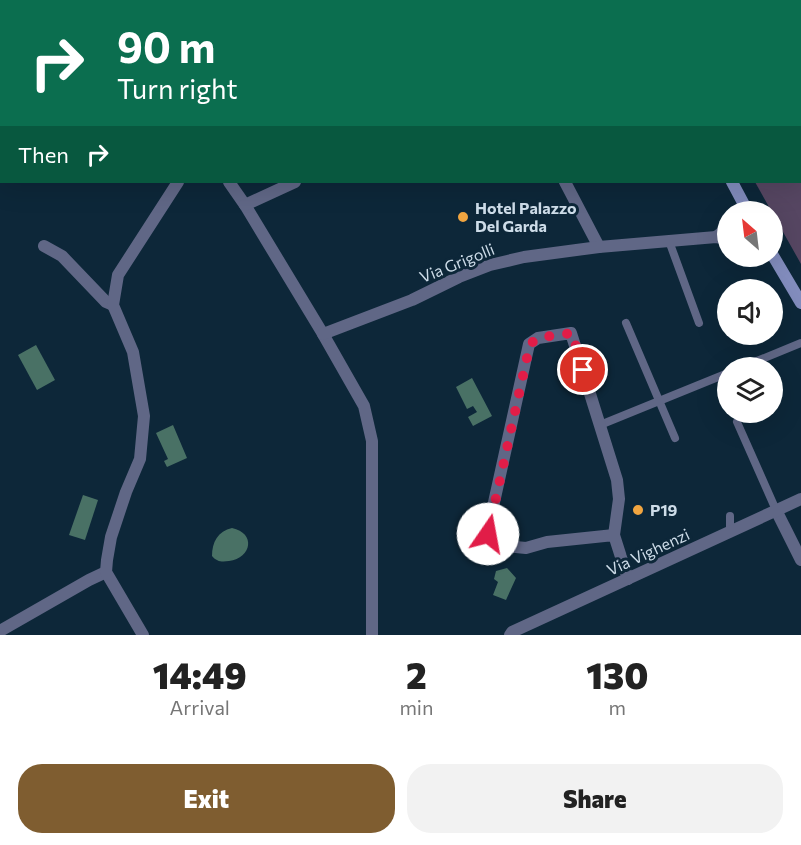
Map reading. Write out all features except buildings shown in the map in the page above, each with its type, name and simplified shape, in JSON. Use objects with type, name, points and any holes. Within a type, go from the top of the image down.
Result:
[{"type":"street","points":[[143,635],[106,572],[111,537],[140,459],[144,416],[133,352],[113,305],[118,275],[177,183]]},
{"type":"street","points":[[230,183],[323,334],[364,406],[372,441],[372,635]]},
{"type":"street","points":[[245,205],[293,183]]},
{"type":"street","points":[[566,183],[599,247]]},
{"type":"street","points":[[732,183],[741,201]]},
{"type":"street","name":"Via Grigolli","points":[[323,334],[412,300],[490,265],[524,257],[599,247],[717,238]]},
{"type":"street","points":[[44,246],[62,256],[106,302],[113,305]]},
{"type":"street","points":[[780,267],[801,303]]},
{"type":"street","points":[[614,535],[547,542],[526,548],[496,545],[488,534],[530,344],[538,338],[572,333],[617,480],[619,500],[614,535],[628,579]]},
{"type":"street","name":"Via Vighenzi","points":[[510,635],[512,632],[801,499]]},
{"type":"street","points":[[776,510],[801,560]]},
{"type":"street","points":[[0,631],[106,572]]},
{"type":"lane","points":[[669,241],[699,323]]},
{"type":"lane","points":[[626,323],[675,438]]},
{"type":"lane","points":[[768,357],[801,344]]},
{"type":"lane","points":[[600,425],[717,377]]},
{"type":"lane","points":[[737,423],[776,510]]},
{"type":"lane","points":[[730,516],[730,532]]},
{"type":"shaded area","points":[[756,183],[801,183],[801,264],[783,232],[783,201],[766,201]]},
{"type":"shaded area","points":[[36,345],[55,380],[37,390],[18,355]]},
{"type":"shaded area","points":[[472,378],[492,416],[473,426],[468,417],[477,412],[473,406],[467,409],[456,387]]},
{"type":"shaded area","points":[[173,425],[187,458],[167,467],[164,461],[168,459],[156,433]]},
{"type":"shaded area","points":[[83,495],[98,500],[85,540],[69,535]]},
{"type":"shaded area","points":[[232,528],[245,535],[248,540],[246,551],[237,559],[218,560],[212,556],[213,546],[220,534]]},
{"type":"shaded area","points":[[507,568],[516,578],[506,600],[493,595],[498,582],[494,579],[496,571]]},
{"type":"place","name":"Hotel Palazzo Del Garda","points":[[463,217]]},
{"type":"place","name":"P19","points":[[638,510]]},
{"type":"route","points":[[488,534],[530,344],[538,338],[572,333],[583,370]]}]
